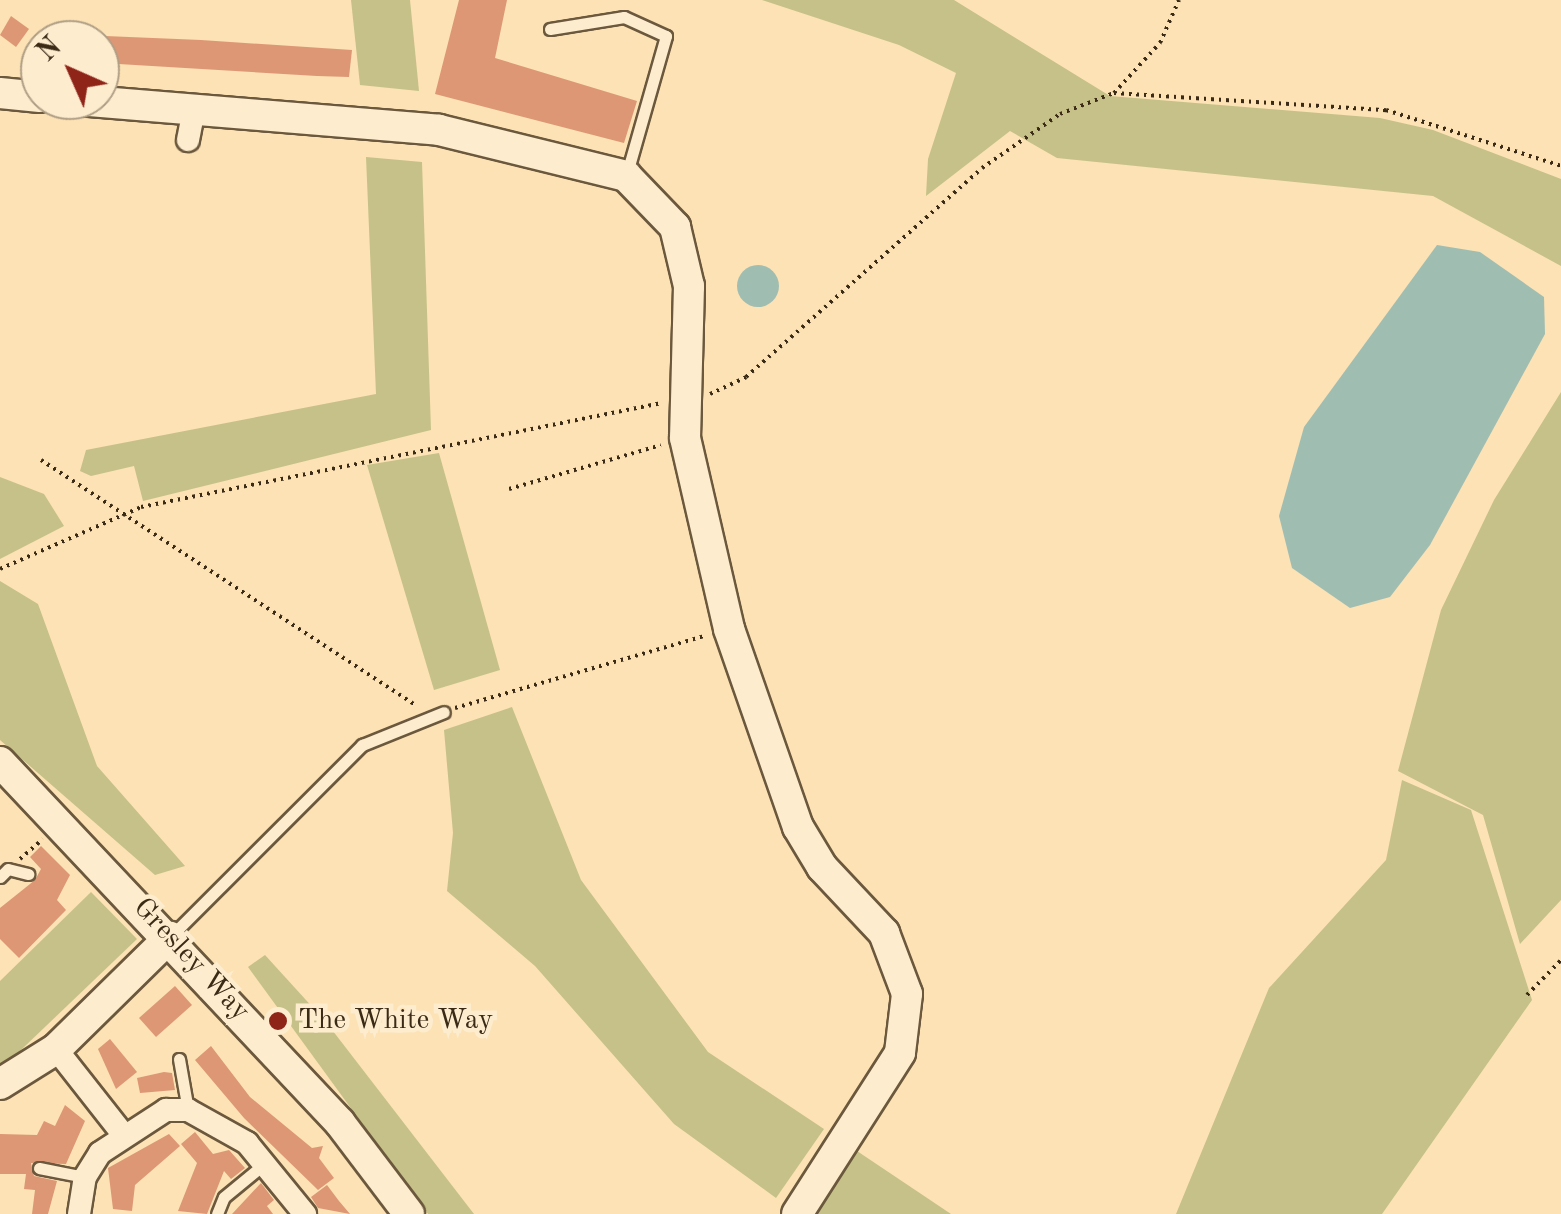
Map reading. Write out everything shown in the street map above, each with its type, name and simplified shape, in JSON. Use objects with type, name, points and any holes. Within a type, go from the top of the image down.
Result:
[{"type":"street","points":[[120,104],[439,130],[626,176],[676,227],[689,286],[686,438],[729,629],[798,826],[822,867],[884,933],[907,994],[900,1053],[797,1214]]},
{"type":"street","points":[[188,140],[194,110]]},
{"type":"street","name":"Gresley Way","points":[[0,762],[170,937],[340,1123],[409,1214]]},
{"type":"street","points":[[0,1084],[56,1049],[170,937]]},
{"type":"street","points":[[56,1049],[122,1133]]},
{"type":"street","points":[[79,1214],[85,1176],[122,1133],[147,1116],[188,1110],[268,1161],[305,1214]]},
{"type":"lane","points":[[550,29],[624,17],[666,36],[626,176]]},
{"type":"lane","points":[[170,937],[362,745],[444,712]]},
{"type":"lane","points":[[4,873],[28,874]]},
{"type":"lane","points":[[179,1059],[188,1110]]},
{"type":"lane","points":[[217,1214],[224,1198],[268,1161]]},
{"type":"lane","points":[[39,1168],[85,1176]]},
{"type":"path","points":[[1114,93],[1160,43],[1179,0]]},
{"type":"path","points":[[0,568],[124,512],[291,475],[684,400],[746,377],[982,168],[1060,114],[1114,93],[1386,110],[1561,166]]},
{"type":"path","points":[[508,489],[686,438]]},
{"type":"path","points":[[41,460],[409,704],[444,712],[729,629]]},
{"type":"path","points":[[4,873],[61,823]]},
{"type":"path","points":[[1528,995],[1561,960]]},
{"type":"shaded area","points":[[351,0],[410,0],[419,91],[360,85]]},
{"type":"shaded area","points":[[762,0],[954,0],[1110,96],[1380,118],[1433,130],[1561,179],[1561,266],[1433,196],[1057,158],[1010,131],[926,196],[928,159],[956,73],[899,45]]},
{"type":"shaded area","points":[[366,157],[422,162],[431,430],[143,501],[134,466],[91,476],[80,471],[86,450],[376,394]]},
{"type":"shaded area","points":[[1437,245],[1480,252],[1544,297],[1545,334],[1430,545],[1390,597],[1350,608],[1292,568],[1279,516],[1304,427]]},
{"type":"shaded area","points":[[758,265],[773,271],[779,286],[773,301],[758,307],[743,301],[737,286],[743,271]]},
{"type":"shaded area","points":[[1561,392],[1561,900],[1520,944],[1483,815],[1398,771],[1441,610],[1494,500]]},
{"type":"shaded area","points":[[439,453],[500,670],[434,690],[367,465]]},
{"type":"shaded area","points":[[0,477],[44,494],[64,526],[0,559]]},
{"type":"shaded area","points":[[0,581],[38,604],[97,766],[185,866],[155,875],[0,740]]},
{"type":"shaded area","points":[[512,707],[581,880],[708,1052],[824,1129],[776,1198],[674,1124],[535,966],[447,891],[453,833],[444,730]]},
{"type":"shaded area","points":[[1402,780],[1471,810],[1532,1000],[1382,1214],[1176,1214],[1269,988],[1386,860]]},
{"type":"shaded area","points":[[91,892],[137,939],[0,1070],[0,981]]},
{"type":"shaded area","points":[[265,955],[326,1022],[474,1214],[428,1214],[248,967]]},
{"type":"shaded area","points":[[857,1151],[951,1214],[817,1214]]},
{"type":"building","points":[[459,0],[507,0],[495,58],[637,101],[624,143],[435,94]]},
{"type":"building","points":[[11,16],[20,22],[20,41],[16,47],[0,35]]},
{"type":"building","points":[[120,37],[352,50],[349,77],[120,64]]},
{"type":"building","points":[[41,846],[70,875],[57,900],[66,910],[19,958],[0,939],[0,908],[35,880],[41,869],[30,857]]},
{"type":"building","points":[[175,986],[192,1005],[156,1037],[139,1018]]},
{"type":"building","points":[[110,1039],[137,1072],[116,1089],[98,1049]]},
{"type":"building","points":[[211,1046],[250,1097],[312,1148],[323,1146],[319,1158],[334,1178],[318,1190],[244,1118],[195,1060]]},
{"type":"building","points":[[172,1073],[175,1090],[140,1093],[137,1078]]},
{"type":"building","points":[[65,1105],[85,1121],[66,1164],[31,1163],[34,1176],[57,1181],[48,1214],[32,1214],[35,1190],[24,1189],[26,1174],[0,1174],[0,1134],[37,1135],[44,1121],[55,1126]]},
{"type":"building","points":[[195,1132],[213,1154],[229,1150],[245,1168],[231,1179],[224,1171],[207,1214],[178,1211],[197,1163],[181,1144]]},
{"type":"building","points":[[169,1134],[180,1146],[135,1185],[132,1211],[113,1209],[108,1168]]},
{"type":"building","points":[[261,1183],[274,1200],[267,1206],[273,1214],[232,1214]]},
{"type":"building","points":[[327,1185],[350,1214],[318,1208],[311,1197]]},
{"type":"place","name":"The White Way","points":[[278,1021]]}]
